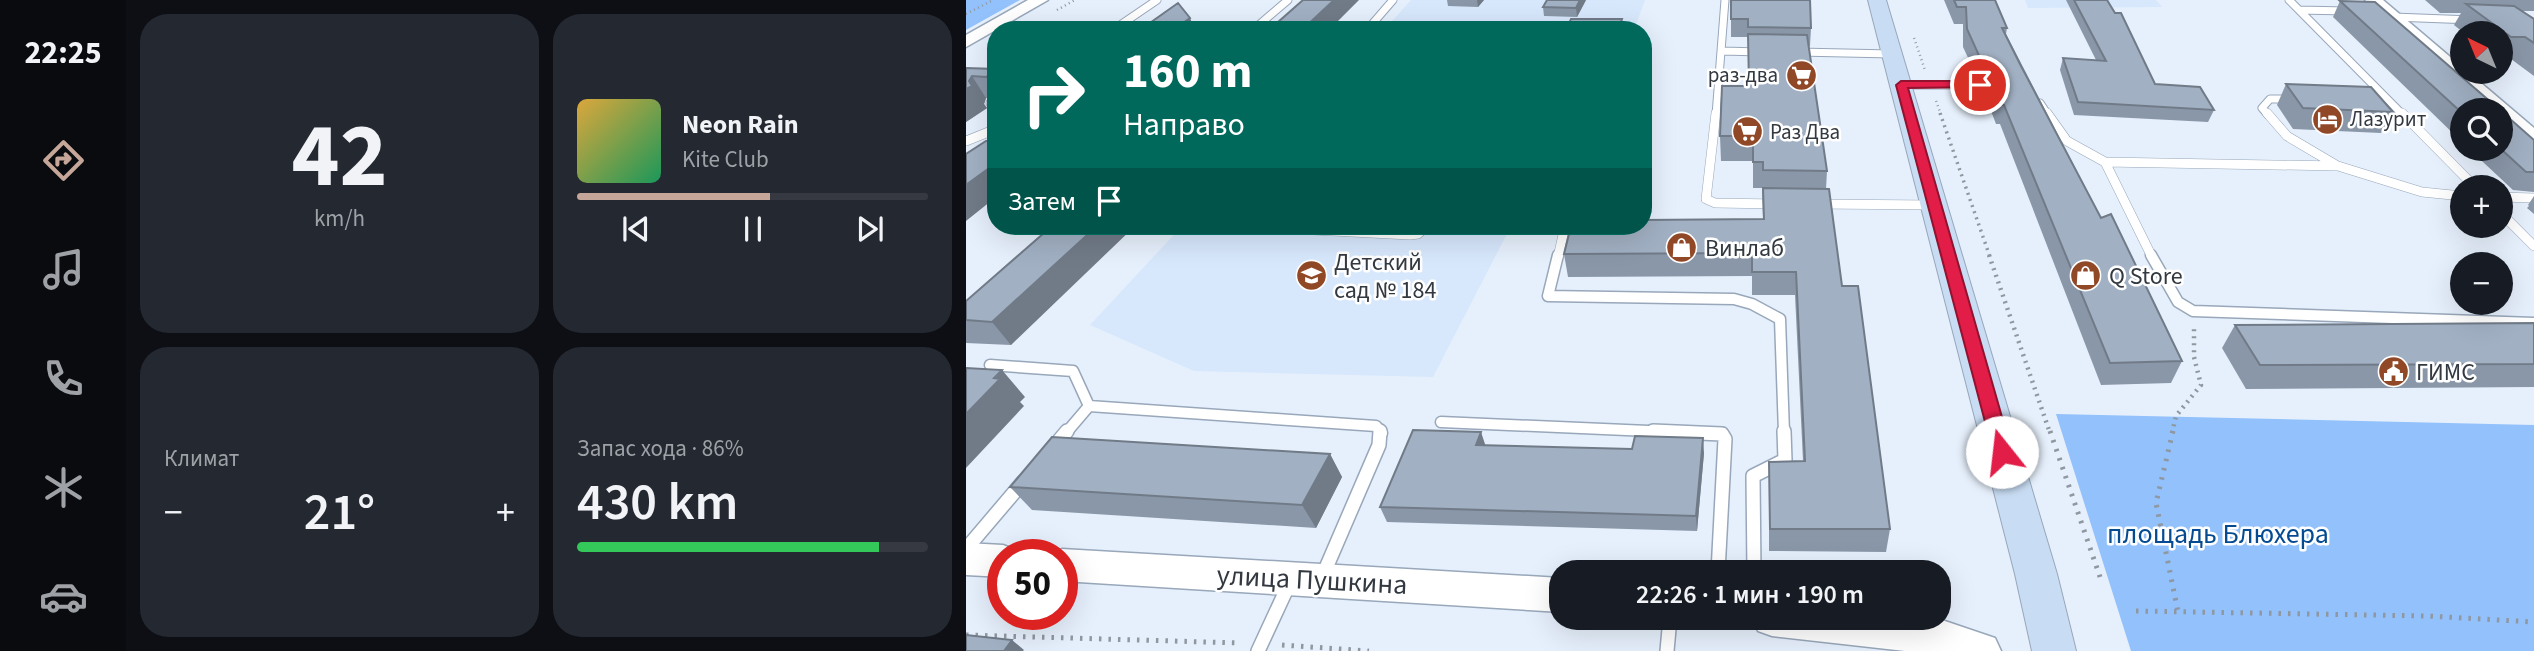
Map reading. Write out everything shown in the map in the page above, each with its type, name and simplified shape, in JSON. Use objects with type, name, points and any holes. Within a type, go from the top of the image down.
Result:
[{"type":"main road","points":[[1877,0],[1903,45],[1916,85],[1934,205],[2054,651]]},
{"type":"street","points":[[1003,21],[1040,0]]},
{"type":"street","points":[[2377,10],[2534,139]]},
{"type":"street","points":[[966,42],[987,30]]},
{"type":"street","points":[[966,559],[987,560]]},
{"type":"street","name":"улица Пушкина","points":[[1078,566],[1549,593]]},
{"type":"street","points":[[1881,630],[1936,636],[1981,651]]},
{"type":"lane","points":[[1126,21],[1157,0]]},
{"type":"lane","points":[[1264,21],[1288,0]]},
{"type":"lane","points":[[1375,21],[1393,0]]},
{"type":"lane","points":[[1725,0],[1706,200],[1715,203],[1787,204]]},
{"type":"lane","points":[[2289,0],[2463,175]]},
{"type":"lane","points":[[2299,10],[2377,10],[2483,20]]},
{"type":"lane","points":[[1787,52],[1903,45]]},
{"type":"lane","points":[[1722,51],[1774,52]]},
{"type":"lane","points":[[1916,85],[1980,85]]},
{"type":"lane","points":[[2034,95],[2063,138],[2105,162],[2338,166]]},
{"type":"lane","points":[[2305,100],[2270,99],[2262,108],[2287,136],[2338,166],[2422,192],[2450,194]]},
{"type":"lane","points":[[966,141],[987,133]]},
{"type":"lane","points":[[2105,162],[2168,288],[2178,302],[2193,312],[2534,323]]},
{"type":"lane","points":[[2513,197],[2534,198]]},
{"type":"lane","points":[[1748,203],[1749,215]]},
{"type":"lane","points":[[1800,204],[1934,205]]},
{"type":"lane","points":[[2513,225],[2534,246]]},
{"type":"lane","points":[[1563,235],[1546,293],[1548,296],[1734,299],[1769,311],[1780,319],[1785,457],[1783,462],[1753,476],[1754,560]]},
{"type":"lane","points":[[990,365],[1073,371],[1089,405]]},
{"type":"lane","points":[[966,549],[1089,405]]},
{"type":"lane","points":[[1089,405],[1376,426],[1381,433],[1379,445],[1306,580],[1260,647]]},
{"type":"lane","points":[[1441,422],[1722,434],[1725,439],[1719,560]]},
{"type":"lane","points":[[1667,651],[1669,630]]},
{"type":"path","points":[[966,14],[993,0]]},
{"type":"path","points":[[1903,45],[2100,577]]},
{"type":"path","points":[[2178,612],[2156,503],[2176,416],[2201,385],[2194,357],[2193,312]]},
{"type":"path","points":[[2136,611],[2428,616],[2534,622]]},
{"type":"path","points":[[966,635],[1369,651]]},
{"type":"shaded area","points":[[1411,0],[1645,0],[1637,21],[1392,21]]},
{"type":"shaded area","points":[[2025,0],[2156,0],[2162,7],[2028,8]]},
{"type":"shaded area","name":"Детский сад № 184","points":[[1174,235],[1506,235],[1433,377],[1194,371],[1090,325]]},
{"type":"green space","points":[[966,0],[1020,0],[966,30]]},
{"type":"green space","name":"площадь Блюхера","points":[[2056,414],[2534,425],[2534,651],[2131,651]]},
{"type":"building","points":[[1303,0],[1334,0],[1312,21],[1279,21]]},
{"type":"building","points":[[1547,0],[1580,0],[1576,8],[1543,7]]},
{"type":"building","points":[[1731,0],[1810,0],[1811,28],[1748,27],[1748,19],[1731,19]]},
{"type":"building","points":[[1954,0],[1995,0],[2007,28],[2002,28],[2021,66],[2101,218],[2111,214],[2182,361],[2110,363],[2004,105],[2001,105],[1987,71],[1989,64],[1981,60],[1967,29],[1966,7],[1957,7]]},
{"type":"building","points":[[2074,0],[2107,0],[2115,13],[2121,13],[2155,84],[2200,87],[2214,110],[2078,102],[2063,58],[2106,61]]},
{"type":"building","points":[[2340,1],[2375,2],[2450,67],[2450,84],[2470,84],[2486,98],[2450,98],[2450,102]]},
{"type":"building","points":[[1178,3],[1190,18],[1186,21],[1153,21]]},
{"type":"building","points":[[2466,4],[2514,6],[2534,19],[2534,43],[2525,37],[2513,37],[2513,21],[2489,21]]},
{"type":"building","points":[[1571,19],[1622,19],[1621,21],[1570,21]]},
{"type":"building","points":[[1748,34],[1807,35],[1827,171],[1763,170],[1763,162],[1753,162],[1753,136],[1720,136],[1722,86],[1749,86]]},
{"type":"building","points":[[966,68],[987,69],[987,76],[972,76],[969,81],[972,86],[966,89]]},
{"type":"building","points":[[2286,84],[2371,87],[2393,112],[2303,108]]},
{"type":"building","points":[[2513,122],[2534,140],[2534,172],[2526,172],[2513,160]]},
{"type":"building","points":[[987,141],[987,170],[966,185],[966,154]]},
{"type":"building","points":[[1763,188],[1829,189],[1842,286],[1858,286],[1890,529],[1770,529],[1769,462],[1805,461],[1796,272],[1752,272],[1752,253],[1564,254],[1569,235],[1652,235],[1652,220],[1764,219]]},
{"type":"building","points":[[1042,235],[1087,235],[992,322],[966,320],[966,301]]},
{"type":"building","points":[[2534,323],[2534,364],[2260,365],[2235,325]]},
{"type":"building","points":[[966,368],[1002,370],[994,378],[1000,379],[966,414]]},
{"type":"building","points":[[1413,430],[1481,432],[1476,445],[1632,449],[1635,436],[1703,438],[1696,516],[1380,507]]},
{"type":"building","points":[[1052,437],[1330,454],[1302,505],[1010,487]]},
{"type":"building","points":[[966,635],[1012,640],[1004,651],[966,651]]},
{"type":"place","name":"раз-два","points":[[1801,75]]},
{"type":"place","name":"Лазурит","points":[[2327,119]]},
{"type":"place","name":"Раз Два","points":[[1747,132]]},
{"type":"place","name":"Винлаб","points":[[1682,248]]},
{"type":"place","name":"Детский сад № 184","points":[[1311,276]]},
{"type":"place","name":"Q Store","points":[[2086,276]]},
{"type":"place","name":"ГИМС","points":[[2393,372]]},
{"type":"route","points":[[1980,85],[1901,85],[2002,452]]}]
